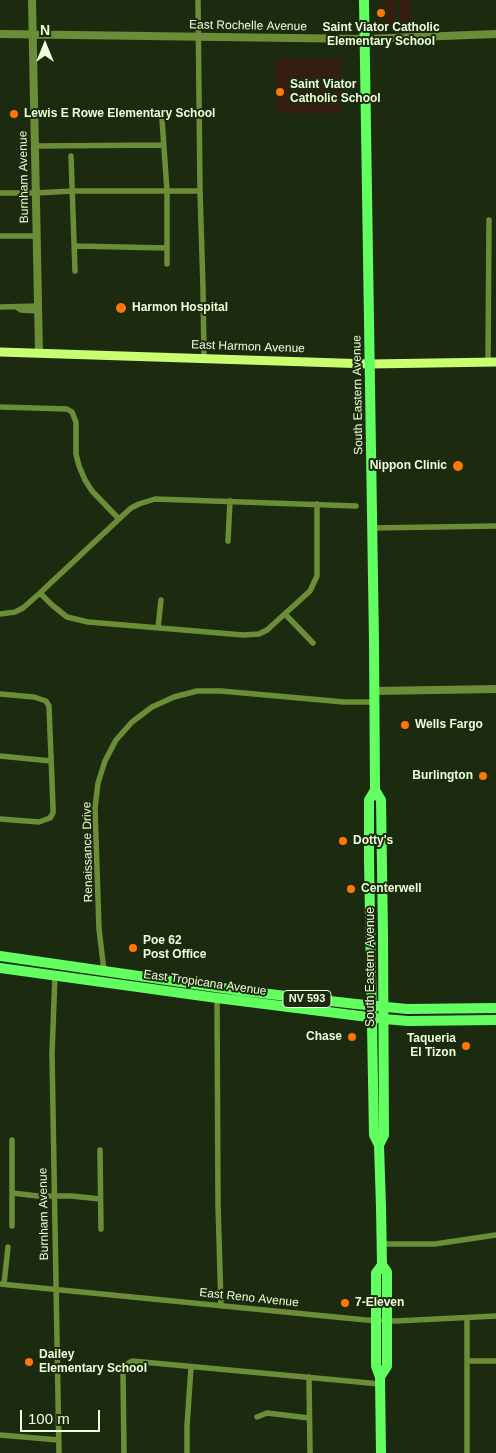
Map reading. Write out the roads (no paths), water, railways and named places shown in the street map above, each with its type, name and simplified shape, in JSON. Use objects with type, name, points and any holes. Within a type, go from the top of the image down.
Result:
[{"type":"main road","name":"South Eastern Avenue","points":[[364,0],[375,790],[369,800],[369,861],[374,1135],[379,1145],[382,1244],[382,1265],[376,1273],[387,1366],[380,1380],[381,1453]]},
{"type":"main road","name":"East Harmon Avenue","points":[[0,352],[370,364],[492,362]]},
{"type":"main road","name":"South Eastern Avenue","points":[[375,790],[382,800],[384,1135],[379,1145]]},
{"type":"main road","points":[[369,811],[375,819],[375,836],[377,840],[382,842]]},
{"type":"main road","points":[[369,861],[375,864],[376,887],[383,896]]},
{"type":"main road","name":"East Tropicana Avenue","points":[[0,956],[243,991],[372,1006],[407,1009],[496,1008]]},
{"type":"main road","points":[[29,971],[37,968],[54,969],[59,964]]},
{"type":"main road","name":"East Tropicana Avenue","points":[[0,968],[372,1018],[408,1021],[493,1019]]},
{"type":"main road","points":[[55,975],[58,971],[74,972],[82,968]]},
{"type":"main road","points":[[187,994],[195,990],[213,991],[216,987]]},
{"type":"main road","points":[[218,998],[221,994],[236,995],[243,991]]},
{"type":"street","name":"Burnham Avenue","points":[[32,0],[39,353]]},
{"type":"street","points":[[198,0],[204,359]]},
{"type":"street","name":"East Rochelle Avenue","points":[[0,34],[365,39],[496,34]]},
{"type":"street","points":[[162,119],[167,191],[167,264]]},
{"type":"street","points":[[34,146],[164,145]]},
{"type":"street","points":[[71,156],[75,271]]},
{"type":"street","points":[[0,193],[72,191],[200,192]]},
{"type":"street","points":[[489,220],[492,362]]},
{"type":"street","points":[[0,236],[36,236]]},
{"type":"street","points":[[75,246],[167,248]]},
{"type":"street","points":[[0,307],[18,308],[21,306],[38,308]]},
{"type":"street","points":[[0,407],[67,409],[72,412],[76,422],[76,454],[85,480],[92,491],[119,519]]},
{"type":"street","points":[[0,614],[15,612],[23,608],[131,508],[139,504],[156,499],[356,506]]},
{"type":"street","points":[[228,541],[230,501]]},
{"type":"street","points":[[40,593],[67,617],[88,622],[243,636],[259,634],[286,615],[310,591],[317,576],[317,504]]},
{"type":"street","points":[[372,528],[496,526]]},
{"type":"street","points":[[158,628],[161,600]]},
{"type":"street","points":[[286,615],[313,644]]},
{"type":"street","points":[[374,696],[496,689]]},
{"type":"street","name":"Renaissance Drive","points":[[104,971],[99,929],[95,817],[98,784],[105,761],[116,740],[132,722],[152,707],[174,697],[197,692],[221,691],[344,702],[374,696]]},
{"type":"street","points":[[0,694],[34,697],[46,701],[49,706],[53,807],[53,813],[50,818],[39,822],[0,819]]},
{"type":"street","points":[[0,756],[52,760]]},
{"type":"street","name":"Burnham Avenue","points":[[55,975],[52,1054],[59,1453]]},
{"type":"street","points":[[218,998],[218,1204],[221,1306]]},
{"type":"street","points":[[12,1140],[12,1226]]},
{"type":"street","points":[[100,1150],[101,1229]]},
{"type":"street","points":[[12,1193],[100,1199]]},
{"type":"street","points":[[382,1244],[435,1244],[496,1234]]},
{"type":"street","points":[[2,1284],[8,1247]]},
{"type":"street","name":"East Reno Avenue","points":[[2,1284],[382,1321],[496,1316]]},
{"type":"street","points":[[466,1453],[467,1318]]},
{"type":"street","points":[[124,1453],[123,1373],[127,1364],[132,1361],[309,1378],[380,1380]]},
{"type":"street","points":[[468,1361],[496,1361]]},
{"type":"street","points":[[187,1453],[187,1426],[192,1366]]},
{"type":"street","points":[[309,1378],[310,1453]]},
{"type":"street","points":[[257,1417],[267,1413],[309,1418]]},
{"type":"street","points":[[0,1435],[59,1440]]},
{"type":"place","name":"Saint Viator Catholic Elementary School","points":[[381,13]]},
{"type":"place","name":"Saint Viator Catholic School","points":[[280,92]]},
{"type":"place","name":"Lewis E Rowe Elementary School","points":[[14,114]]},
{"type":"place","name":"Harmon Hospital","points":[[121,308]]},
{"type":"place","name":"Nippon Clinic","points":[[458,466]]},
{"type":"place","name":"Wells Fargo","points":[[405,725]]},
{"type":"place","name":"Burlington","points":[[483,776]]},
{"type":"place","name":"Dotty's","points":[[343,841]]},
{"type":"place","name":"Centerwell","points":[[351,889]]},
{"type":"place","name":"Poe 62 Post Office","points":[[133,948]]},
{"type":"place","name":"Chase","points":[[352,1037]]},
{"type":"place","name":"Taqueria El Tizon","points":[[466,1046]]},
{"type":"place","name":"7-Eleven","points":[[345,1303]]},
{"type":"place","name":"Dailey Elementary School","points":[[29,1362]]}]
